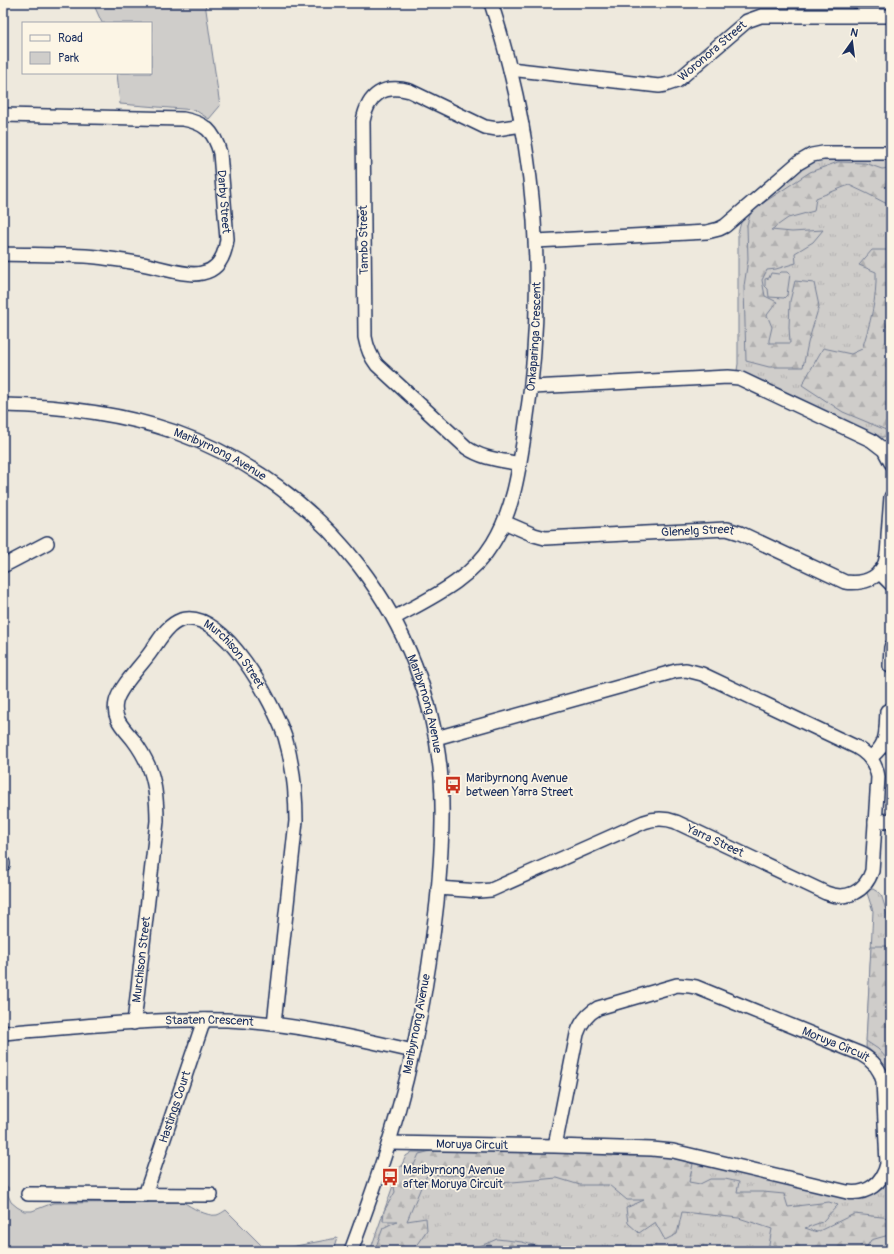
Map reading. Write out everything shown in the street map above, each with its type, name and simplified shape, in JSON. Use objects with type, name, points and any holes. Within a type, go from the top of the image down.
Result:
[{"type":"street","name":"Onkaparinga Crescent","points":[[394,618],[450,587],[469,572],[486,554],[504,522],[513,497],[520,464],[532,387],[537,314],[536,241],[531,182],[522,125],[510,69],[491,3]]},
{"type":"street","name":"Woronora Street","points":[[510,69],[659,86],[677,81],[746,21],[761,16],[891,16]]},
{"type":"street","name":"Tambo Street","points":[[520,464],[475,454],[373,360],[365,338],[363,121],[365,110],[370,100],[374,96],[389,89],[400,88],[410,91],[485,127],[497,129],[522,125]]},
{"type":"street","name":"Darby Street","points":[[3,115],[183,119],[195,121],[206,127],[217,141],[220,153],[227,239],[224,256],[213,269],[203,273],[191,274],[142,263],[97,257],[3,254]]},
{"type":"street","points":[[536,241],[707,232],[725,226],[798,163],[812,155],[823,153],[891,153]]},
{"type":"street","points":[[532,387],[728,377],[739,378],[871,440],[887,446],[891,463]]},
{"type":"street","name":"Maribyrnong Avenue","points":[[3,405],[78,410],[131,419],[195,440],[236,459],[256,471],[293,497],[326,527],[361,567],[394,618],[412,656],[426,696],[436,738],[441,776],[442,801],[438,888],[429,966],[413,1051],[389,1143],[351,1251]]},
{"type":"street","points":[[891,497],[887,553],[879,572],[891,584]]},
{"type":"street","name":"Glenelg Street","points":[[504,522],[534,535],[546,538],[727,529],[740,533],[845,582],[861,582],[871,578],[879,572]]},
{"type":"street","points":[[3,566],[47,543]]},
{"type":"street","name":"Murchison Street","points":[[134,1023],[156,821],[157,799],[149,767],[138,748],[118,722],[115,706],[117,695],[167,629],[176,622],[192,619],[203,621],[212,627],[228,642],[247,664],[273,707],[285,738],[291,760],[295,787],[296,821],[274,1024]]},
{"type":"street","points":[[890,658],[891,646]]},
{"type":"street","points":[[436,738],[676,671],[686,670],[702,674],[856,747],[866,753],[870,758],[882,747],[889,729],[887,711]]},
{"type":"street","name":"Yarra Street","points":[[438,888],[479,891],[491,890],[644,822],[657,819],[676,822],[826,893],[836,896],[846,896],[860,890],[870,877],[873,866],[878,778],[875,767],[870,758]]},
{"type":"street","points":[[876,822],[891,820]]},
{"type":"street","name":"Moruya Circuit","points":[[389,1143],[555,1146],[673,1151],[852,1193],[873,1187],[884,1174],[887,1164],[882,1075],[871,1060],[860,1054],[696,987],[677,985],[598,1008],[588,1014],[584,1019],[577,1034],[555,1146]]},
{"type":"street","name":"Staaten Crescent","points":[[3,1033],[134,1023],[204,1020],[243,1021],[325,1032],[413,1051]]},
{"type":"street","name":"Hastings Court","points":[[145,1195],[204,1020]]},
{"type":"street","points":[[28,1194],[211,1195]]},
{"type":"green space","points":[[93,3],[205,3],[220,106],[209,119],[195,110],[120,104],[117,74],[152,74],[152,22],[102,22]]},
{"type":"green space","points":[[891,157],[891,436],[881,437],[737,370],[738,233],[742,219],[801,166],[815,158]]},
{"type":"green space","points":[[838,162],[865,163],[882,169],[891,168],[891,206],[849,185],[816,198],[814,211],[788,218],[771,230],[792,232],[823,230],[813,242],[795,253],[796,263],[767,270],[762,280],[765,296],[777,302],[767,315],[772,327],[769,343],[790,343],[790,301],[795,281],[814,283],[819,306],[808,343],[803,367],[769,367],[746,361],[744,286],[748,260],[747,225],[751,211],[810,172]]},
{"type":"green space","points":[[872,250],[891,250],[891,428],[886,430],[843,412],[802,385],[823,348],[851,354],[862,349],[872,311],[876,272],[859,265]]},
{"type":"green space","points":[[781,272],[788,272],[790,274],[787,295],[784,298],[769,297],[768,289],[765,286],[765,279],[769,278],[771,273],[779,274]]},
{"type":"green space","points":[[873,889],[881,894],[886,910],[891,944],[891,1081],[887,1070],[881,1061],[866,1047],[873,911],[866,890]]},
{"type":"green space","points":[[871,946],[891,946],[891,1064],[878,1049],[866,1041]]},
{"type":"green space","points":[[435,1150],[585,1151],[597,1154],[602,1152],[671,1156],[693,1164],[689,1182],[700,1184],[710,1179],[725,1179],[739,1182],[737,1192],[784,1194],[788,1207],[829,1202],[838,1205],[822,1222],[805,1228],[817,1232],[854,1214],[891,1218],[891,1233],[889,1235],[871,1240],[864,1251],[770,1251],[768,1250],[772,1229],[739,1218],[682,1212],[677,1234],[665,1240],[655,1222],[639,1233],[628,1223],[626,1208],[644,1200],[627,1200],[609,1185],[580,1185],[557,1178],[490,1184],[475,1175],[439,1175],[429,1173],[424,1180],[407,1221],[426,1218],[427,1230],[413,1250],[372,1251],[377,1244],[383,1228],[397,1221],[383,1221],[384,1211],[395,1192],[393,1181],[400,1166],[414,1165],[419,1154]]},
{"type":"green space","points":[[412,1152],[660,1153],[797,1184],[877,1189],[888,1181],[891,1173],[891,1251],[370,1251],[396,1177],[406,1156]]},
{"type":"green space","points":[[3,1186],[8,1187],[8,1195],[11,1202],[24,1211],[32,1211],[53,1203],[183,1202],[209,1215],[217,1215],[226,1210],[267,1251],[3,1251]]},
{"type":"green space","points":[[337,1238],[333,1251],[270,1251]]},
{"type":"green space","points":[[497,1239],[522,1242],[554,1251],[469,1251]]},
{"type":"place","name":"Maribyrnong Avenue between Yarra Street","points":[[453,785]]},
{"type":"place","name":"Maribyrnong Avenue after Moruya Circuit","points":[[390,1177]]}]
